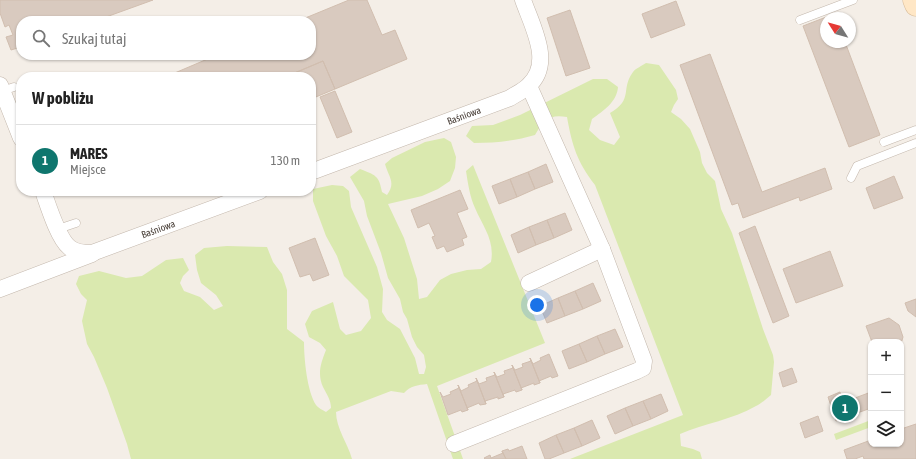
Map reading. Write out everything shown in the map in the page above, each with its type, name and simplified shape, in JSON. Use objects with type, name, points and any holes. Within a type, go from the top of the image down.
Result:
[{"type":"main road","points":[[914,0],[916,5]]},
{"type":"street","name":"Baśniowa","points":[[316,170],[510,98],[529,86],[540,71],[540,49],[523,0]]},
{"type":"street","points":[[454,444],[643,368],[644,361],[602,249],[529,86]]},
{"type":"street","points":[[5,87],[16,122]]},
{"type":"street","points":[[45,196],[60,232]]},
{"type":"street","name":"Baśniowa","points":[[60,232],[69,248],[80,253],[92,253],[247,196]]},
{"type":"street","points":[[0,289],[110,247]]},
{"type":"street","points":[[529,283],[602,249]]},
{"type":"lane","points":[[800,20],[853,0]]},
{"type":"lane","points":[[884,142],[916,130]]},
{"type":"lane","points":[[851,178],[857,166],[916,143]]},
{"type":"lane","points":[[60,232],[76,223]]},
{"type":"green space","points":[[646,63],[659,65],[676,90],[678,99],[671,112],[681,119],[690,129],[700,152],[702,163],[707,173],[715,181],[721,209],[732,233],[773,355],[774,362],[771,395],[760,404],[738,415],[680,434],[681,446],[700,452],[702,459],[570,459],[683,415],[595,185],[584,169],[576,153],[567,117],[551,117],[541,125],[535,135],[520,139],[474,143],[466,136],[472,126],[493,125],[520,115],[593,79],[607,79],[618,87],[617,92],[609,106],[592,119],[589,130],[600,140],[614,145],[620,137],[610,113],[622,103],[626,94],[629,78],[633,72]]},
{"type":"green space","points":[[444,138],[451,142],[456,157],[455,168],[450,181],[438,189],[422,196],[388,204],[404,238],[417,279],[419,299],[427,297],[440,280],[451,274],[467,270],[481,269],[491,262],[492,254],[490,240],[473,204],[468,186],[466,171],[473,165],[545,343],[437,386],[463,459],[453,459],[427,384],[417,385],[404,393],[391,391],[336,412],[340,430],[352,459],[131,459],[107,388],[87,344],[82,321],[87,300],[81,294],[76,284],[79,276],[99,271],[126,278],[142,276],[166,260],[183,258],[189,270],[183,276],[180,283],[184,291],[200,297],[214,310],[223,306],[216,295],[201,283],[195,255],[204,248],[227,246],[267,247],[273,262],[282,274],[287,290],[287,329],[304,342],[305,366],[310,392],[316,405],[326,412],[331,408],[331,405],[321,382],[320,373],[321,364],[326,350],[320,343],[309,337],[305,324],[312,311],[333,302],[340,329],[346,335],[361,331],[371,318],[368,300],[344,276],[337,256],[326,236],[313,201],[313,196],[316,196],[316,188],[332,185],[343,186],[349,191],[351,207],[377,267],[383,289],[382,312],[387,320],[400,329],[415,358],[419,374],[424,374],[426,367],[424,355],[417,347],[412,337],[400,299],[388,278],[381,253],[367,216],[364,201],[350,177],[360,169],[376,176],[382,192],[387,195],[390,191],[391,183],[385,164],[392,158],[425,142]]},
{"type":"green space","points":[[868,421],[868,428],[836,440],[834,434]]},
{"type":"building","points":[[0,0],[153,0],[109,16],[16,16],[16,48],[11,50],[6,37],[13,35],[9,25],[5,27],[0,13]]},
{"type":"building","points":[[349,0],[367,0],[382,35],[395,30],[407,59],[335,89],[323,61],[297,72],[177,72],[205,60],[316,60],[316,16],[310,16]]},
{"type":"building","points":[[676,1],[685,25],[651,38],[642,14]]},
{"type":"building","points":[[570,10],[590,68],[566,76],[547,18]]},
{"type":"building","points":[[820,19],[820,48],[847,48],[880,135],[849,147],[803,26]]},
{"type":"building","points":[[710,54],[762,192],[825,168],[832,189],[800,201],[799,197],[743,218],[738,203],[732,205],[680,65]]},
{"type":"building","points":[[323,61],[335,89],[316,97],[316,72],[297,72]]},
{"type":"building","points":[[335,91],[352,132],[337,138],[320,97]]},
{"type":"building","points":[[546,164],[553,182],[535,189],[528,172]]},
{"type":"building","points":[[528,172],[535,189],[517,197],[510,179]]},
{"type":"building","points":[[894,176],[903,198],[874,209],[866,188]]},
{"type":"building","points":[[510,179],[517,197],[499,204],[492,186]]},
{"type":"building","points":[[460,190],[468,209],[457,213],[467,237],[462,239],[464,245],[447,252],[444,246],[437,249],[432,237],[435,236],[429,223],[418,228],[411,210]]},
{"type":"building","points":[[565,213],[572,230],[554,238],[547,220]]},
{"type":"building","points":[[547,220],[554,238],[536,245],[529,227]]},
{"type":"building","points":[[755,226],[789,316],[773,323],[739,233]]},
{"type":"building","points":[[529,227],[536,245],[518,253],[511,235]]},
{"type":"building","points":[[315,238],[329,275],[313,281],[310,274],[300,277],[289,248]]},
{"type":"building","points":[[830,251],[843,286],[796,303],[783,269]]},
{"type":"building","points":[[593,283],[601,301],[583,309],[575,291]]},
{"type":"building","points":[[575,291],[583,309],[565,316],[558,298]]},
{"type":"building","points":[[558,298],[565,316],[547,323],[540,306]]},
{"type":"building","points":[[916,299],[916,317],[908,311],[905,303]]},
{"type":"building","points":[[889,318],[899,325],[902,339],[871,339],[866,326]]},
{"type":"building","points":[[615,329],[623,347],[605,354],[597,336]]},
{"type":"building","points":[[597,336],[605,354],[587,362],[579,344]]},
{"type":"building","points":[[579,344],[587,362],[569,369],[562,351]]},
{"type":"building","points":[[549,354],[558,376],[552,378],[551,376],[539,381],[530,358],[533,364],[541,360],[540,358]]},
{"type":"building","points":[[530,358],[540,383],[534,385],[534,383],[521,388],[512,365],[515,370],[523,367],[522,364],[531,361]]},
{"type":"building","points":[[512,365],[522,390],[516,392],[515,390],[503,394],[504,397],[494,372],[497,377],[505,374],[504,371],[513,368]]},
{"type":"building","points":[[792,368],[797,382],[783,387],[779,373]]},
{"type":"building","points":[[494,372],[504,397],[498,399],[498,397],[485,401],[486,404],[476,378],[479,384],[487,381],[486,378],[495,375]]},
{"type":"building","points":[[476,378],[486,404],[480,405],[479,403],[467,408],[458,385],[461,391],[469,387],[468,385],[477,381]]},
{"type":"building","points":[[458,385],[468,410],[462,412],[461,410],[448,415],[440,392],[443,397],[451,394],[450,392],[459,388]]},
{"type":"building","points":[[840,392],[843,403],[855,398],[860,412],[836,421],[828,397]]},
{"type":"building","points":[[868,393],[868,409],[860,412],[855,398]]},
{"type":"building","points":[[661,394],[668,411],[651,419],[643,401]]},
{"type":"building","points":[[643,401],[651,419],[633,426],[625,408]]},
{"type":"building","points":[[625,408],[633,426],[615,434],[607,416]]},
{"type":"building","points":[[818,416],[823,431],[805,438],[800,423]]},
{"type":"building","points":[[592,420],[600,438],[582,446],[574,428]]},
{"type":"building","points":[[916,424],[916,459],[864,459],[863,456],[855,459],[847,459],[844,450],[868,441],[868,447],[904,447],[904,428]]},
{"type":"building","points":[[574,428],[582,446],[564,453],[556,435]]},
{"type":"building","points":[[556,435],[564,453],[549,459],[545,459],[539,443]]},
{"type":"building","points":[[522,446],[527,459],[506,459],[502,451],[508,449],[509,451]]},
{"type":"building","points":[[503,453],[506,459],[484,458],[490,455],[491,458]]},
{"type":"place","name":"MARES","points":[[845,408]]}]
